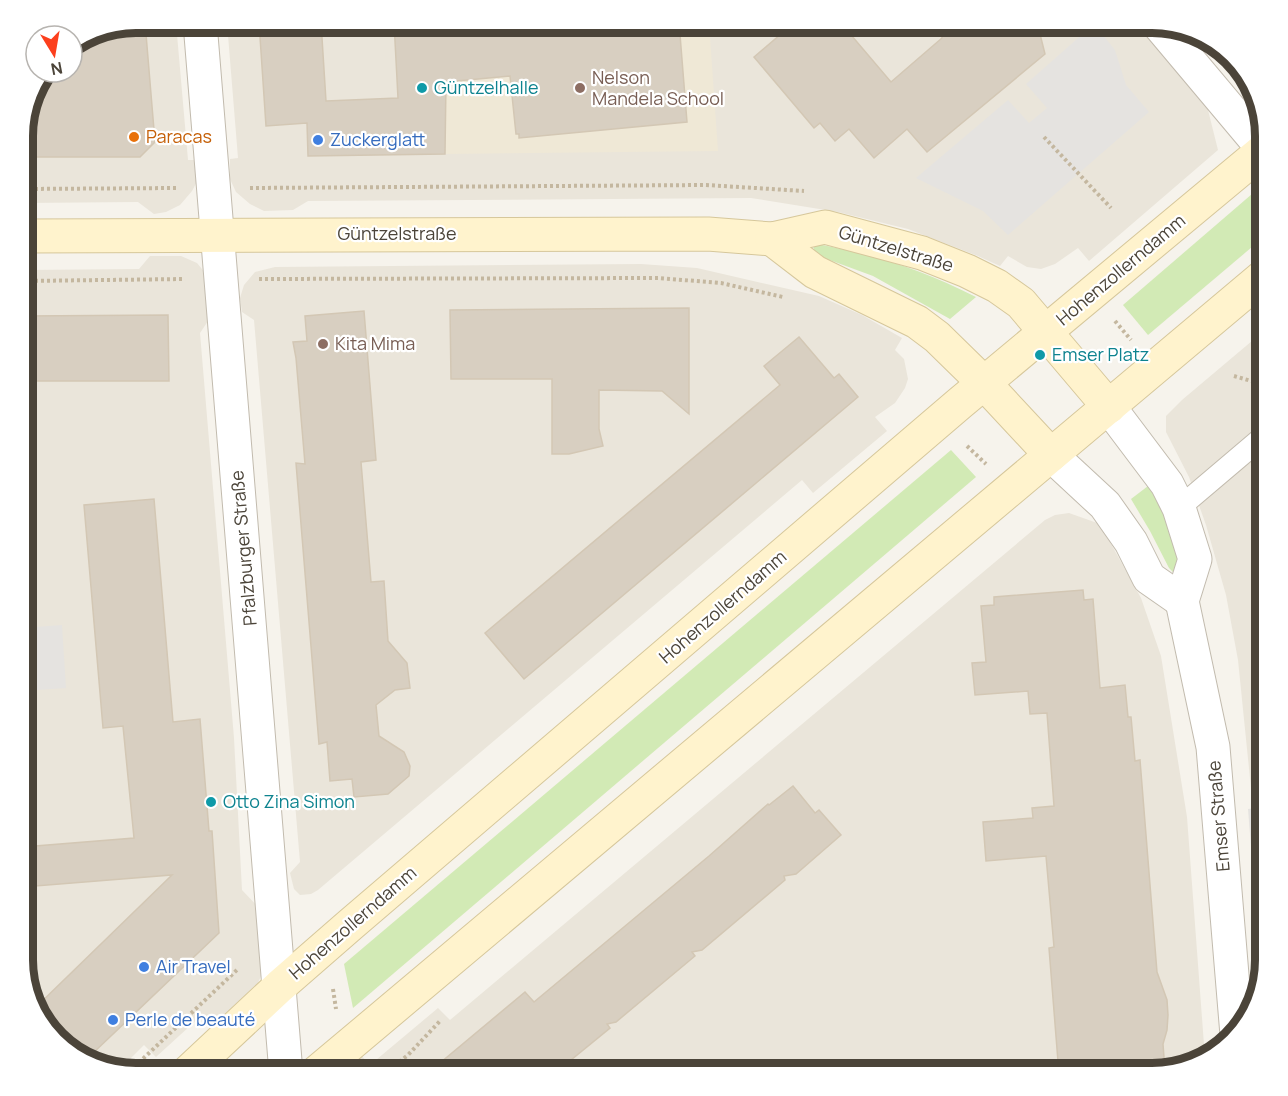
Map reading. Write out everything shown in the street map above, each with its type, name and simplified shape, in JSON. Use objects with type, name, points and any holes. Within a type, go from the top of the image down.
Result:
[{"type":"main road","name":"Hohenzollerndamm","points":[[199,1063],[280,986],[984,383],[1255,158]]},
{"type":"main road","name":"Güntzelstraße","points":[[33,236],[708,234],[772,239],[825,227],[922,253],[998,286],[1021,303],[1109,407]]},
{"type":"main road","points":[[772,239],[815,272],[917,322],[951,350],[1051,456]]},
{"type":"main road","points":[[329,1063],[1255,284]]},
{"type":"street","name":"Pfalzburger Straße","points":[[201,33],[285,1063]]},
{"type":"street","points":[[1167,35],[1255,138]]},
{"type":"street","name":"Emser Straße","points":[[1109,407],[1167,484],[1179,508],[1195,560],[1182,601],[1214,747],[1236,1019]]},
{"type":"street","points":[[1051,456],[1105,505],[1131,542],[1149,578],[1182,601]]},
{"type":"lane","points":[[1179,508],[1255,444]]},
{"type":"path","points":[[1044,136],[1111,208]]},
{"type":"path","points":[[33,189],[185,188]]},
{"type":"path","points":[[248,279],[658,278],[721,283],[786,298]]},
{"type":"path","points":[[33,281],[186,279]]},
{"type":"path","points":[[1109,314],[1136,346]]},
{"type":"path","points":[[1234,376],[1255,382]]},
{"type":"path","points":[[960,439],[989,467]]},
{"type":"path","points":[[138,1063],[246,961]]},
{"type":"path","points":[[332,982],[336,1011]]},
{"type":"path","points":[[399,1063],[436,1025]]},
{"type":"shaded area","points":[[177,33],[188,160],[198,160],[200,176],[192,191],[180,205],[166,212],[154,214],[138,202],[33,203],[33,129],[41,97],[48,84],[84,84],[84,48],[97,41],[116,35]]},
{"type":"shaded area","points":[[228,33],[1149,33],[1207,106],[1218,150],[1089,261],[1078,248],[1055,264],[1041,269],[1027,267],[1008,256],[1000,266],[908,229],[838,212],[751,198],[308,201],[293,210],[264,211],[250,204],[236,192],[230,179],[230,159],[238,158]]},
{"type":"shaded area","name":"Nelson Mandela School","points":[[442,33],[710,33],[718,151],[445,154],[444,98],[447,97]]},
{"type":"shaded area","points":[[1084,33],[1101,33],[1115,50],[1126,85],[1149,112],[1008,235],[983,211],[916,178],[1008,100],[1029,123],[1047,108],[1026,84]]},
{"type":"shaded area","points":[[1214,54],[1234,73],[1239,82],[1233,79]]},
{"type":"shaded area","points":[[150,256],[181,256],[197,263],[206,274],[210,318],[200,333],[234,738],[242,890],[259,908],[263,960],[261,976],[253,994],[214,1026],[202,1015],[156,1057],[144,1045],[127,1062],[116,1061],[84,1049],[54,1023],[44,1006],[33,967],[33,270],[139,269]]},
{"type":"shaded area","points":[[641,264],[697,268],[819,296],[862,315],[902,338],[895,350],[904,359],[908,379],[905,388],[895,403],[875,417],[887,431],[813,493],[802,480],[318,890],[311,894],[300,895],[294,889],[290,873],[300,862],[254,320],[242,312],[240,298],[244,285],[255,272],[275,267]]},
{"type":"shaded area","points":[[1255,338],[1255,808],[1253,808],[1238,660],[1226,595],[1206,525],[1189,477],[1166,432],[1166,416]]},
{"type":"shaded area","points":[[1069,513],[1100,524],[1141,598],[1161,656],[1187,817],[1204,1048],[1179,1059],[1152,1063],[372,1063],[438,1008],[450,1020],[1045,520],[1055,515]]},
{"type":"shaded area","points":[[62,625],[66,688],[33,690],[33,627]]},
{"type":"shaded area","points":[[1255,808],[1255,897],[1248,809]]},
{"type":"shaded area","points":[[359,1053],[368,1063],[347,1063]]},
{"type":"green space","points":[[1252,194],[1255,195],[1255,244],[1148,335],[1123,305]]},
{"type":"green space","points":[[814,245],[899,264],[976,297],[950,319],[873,276],[816,255],[813,253]]},
{"type":"green space","points":[[951,450],[976,477],[353,1008],[344,964]]},
{"type":"green space","points":[[1152,483],[1183,566],[1175,574],[1169,568],[1131,499]]},
{"type":"building","points":[[146,33],[155,142],[140,157],[33,157],[33,129],[41,97],[48,84],[84,84],[84,48],[116,35]]},
{"type":"building","points":[[260,33],[322,33],[326,101],[398,98],[395,33],[680,33],[687,122],[519,138],[519,134],[516,134],[510,76],[446,82],[445,154],[308,156],[307,123],[266,126]]},
{"type":"building","points":[[782,33],[849,33],[891,82],[942,38],[942,33],[1040,33],[1045,54],[927,152],[907,129],[874,158],[849,129],[835,141],[820,123],[814,128],[754,57]]},
{"type":"building","points":[[689,308],[689,414],[662,391],[599,390],[599,429],[603,446],[569,454],[552,454],[552,379],[451,379],[450,310]]},
{"type":"building","points":[[364,311],[376,460],[361,462],[371,582],[384,581],[388,641],[407,663],[410,688],[395,690],[376,705],[379,736],[404,752],[410,766],[409,776],[388,794],[354,797],[352,779],[330,781],[327,742],[319,744],[296,463],[305,464],[293,342],[307,341],[305,316]]},
{"type":"building","points":[[168,315],[169,381],[33,381],[33,316]]},
{"type":"building","points":[[799,337],[834,378],[839,374],[858,397],[524,679],[485,633],[780,385],[764,366]]},
{"type":"building","points":[[154,499],[173,722],[200,719],[209,831],[212,831],[219,933],[93,1053],[68,1037],[54,1023],[42,1001],[172,875],[33,886],[33,846],[134,838],[123,726],[103,728],[84,505]]},
{"type":"building","points":[[1083,590],[1084,600],[1093,599],[1100,688],[1125,685],[1135,761],[1140,760],[1157,972],[1167,1000],[1167,1030],[1163,1044],[1164,1062],[1058,1063],[1049,948],[1054,947],[1046,856],[986,861],[983,822],[1033,818],[1032,808],[1054,806],[1047,713],[1030,714],[1028,691],[975,695],[972,663],[986,662],[981,606],[994,605],[994,597]]},
{"type":"building","points":[[793,786],[815,813],[819,810],[841,835],[796,874],[784,876],[785,880],[702,950],[692,952],[695,956],[616,1022],[607,1024],[610,1028],[567,1063],[440,1063],[525,992],[534,1002]]},
{"type":"place","name":"Güntzelhalle","points":[[422,88]]},
{"type":"place","name":"Nelson Mandela School","points":[[580,88]]},
{"type":"place","name":"Paracas","points":[[134,137]]},
{"type":"place","name":"Zuckerglatt","points":[[318,140]]},
{"type":"place","name":"Kita Mima","points":[[323,344]]},
{"type":"place","name":"Emser Platz","points":[[1040,355]]},
{"type":"place","name":"Otto Zina Simon","points":[[211,802]]},
{"type":"place","name":"Air Travel","points":[[144,967]]},
{"type":"place","name":"Perle de beauté","points":[[113,1020]]}]
